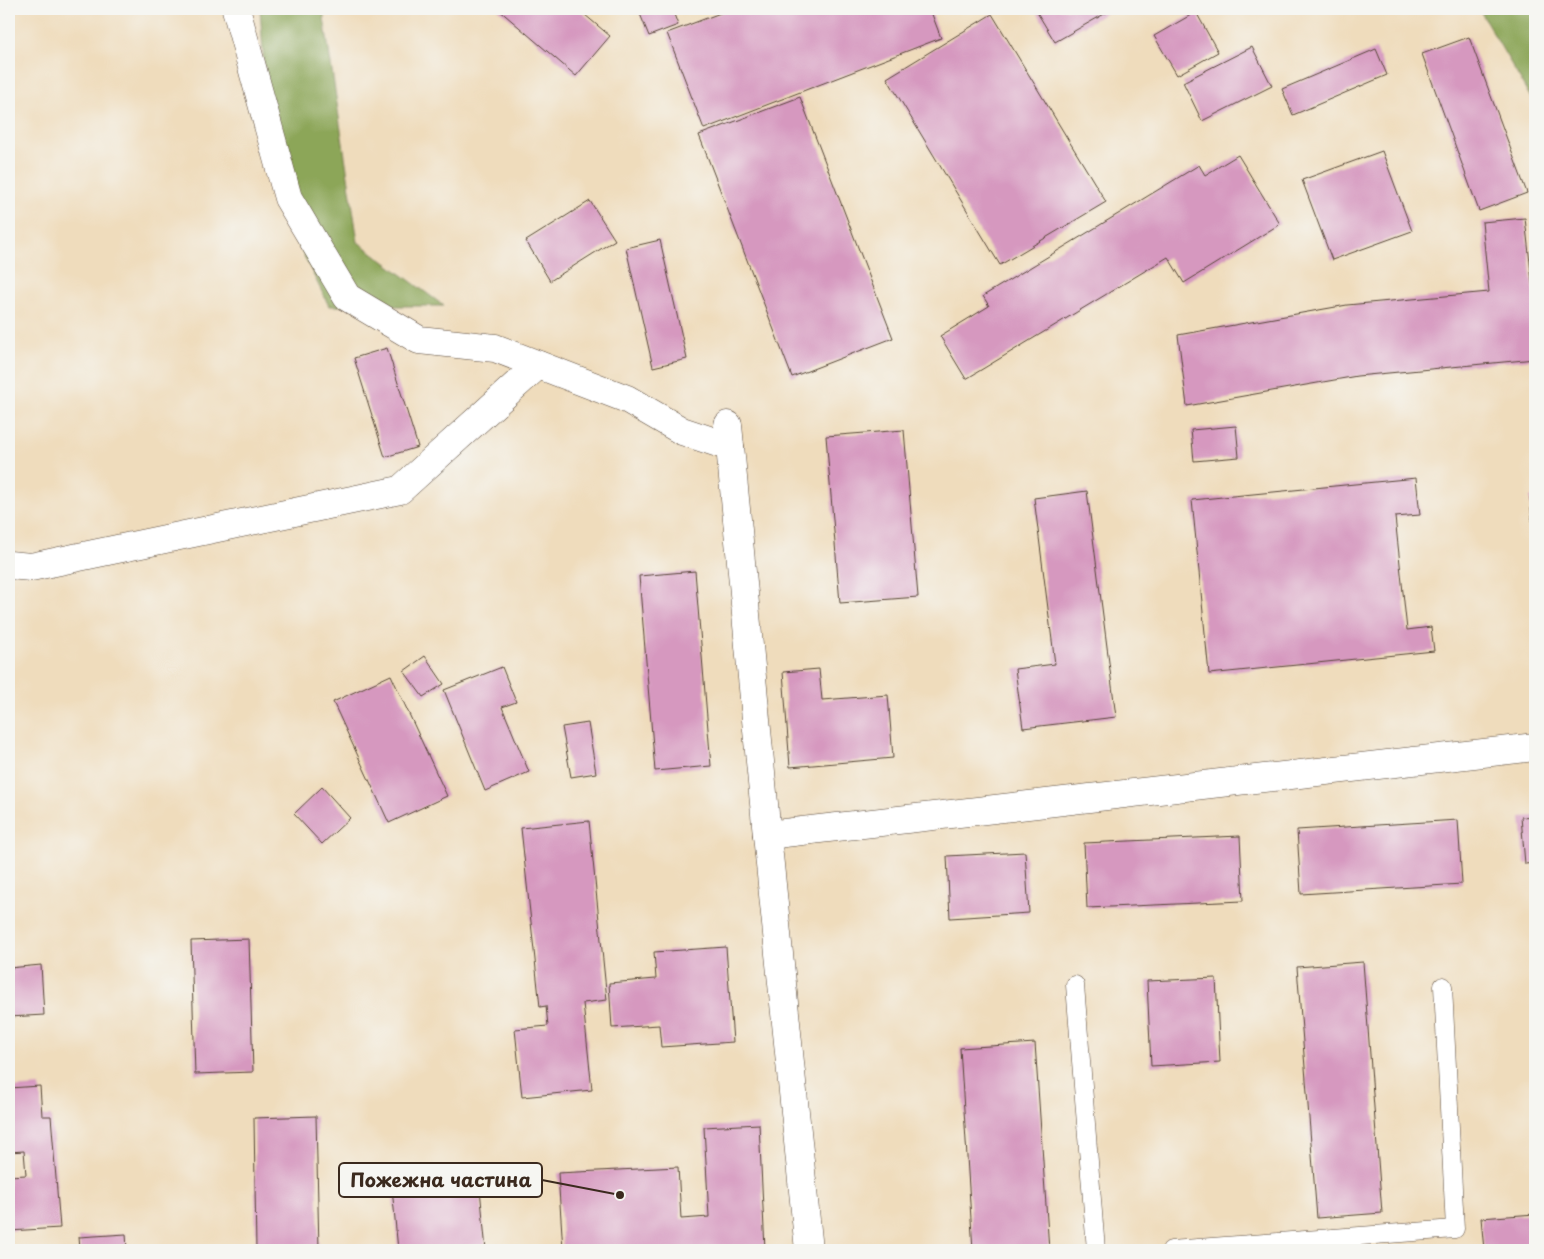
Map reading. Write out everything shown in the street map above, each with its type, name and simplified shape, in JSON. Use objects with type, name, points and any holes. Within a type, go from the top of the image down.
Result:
[{"type":"street","points":[[236,9],[288,198],[347,297],[419,340],[495,348],[627,399],[682,430],[729,436],[809,1250]]},
{"type":"street","points":[[9,565],[31,567],[400,490],[538,365]]},
{"type":"street","points":[[767,835],[1535,747]]},
{"type":"lane","points":[[1075,985],[1096,1250]]},
{"type":"lane","points":[[1171,1250],[1455,1229],[1443,986]]},
{"type":"green space","points":[[260,9],[324,9],[358,242],[444,306],[329,306],[273,194]]},
{"type":"green space","points":[[1479,9],[1535,9],[1535,105]]},
{"type":"building","points":[[498,9],[578,9],[610,36],[576,76]]},
{"type":"building","points":[[638,9],[672,9],[678,25],[649,36]]},
{"type":"building","points":[[731,9],[930,9],[941,38],[704,129],[667,33]]},
{"type":"building","points":[[1035,9],[1113,9],[1055,42]]},
{"type":"building","points":[[1196,12],[1218,52],[1177,75],[1154,36]]},
{"type":"building","points":[[992,14],[1106,202],[1000,265],[887,78]]},
{"type":"building","points":[[1469,37],[1527,193],[1479,211],[1422,54]]},
{"type":"building","points":[[1252,47],[1272,86],[1202,121],[1183,82]]},
{"type":"building","points":[[1376,49],[1387,75],[1293,115],[1282,89]]},
{"type":"building","points":[[800,97],[893,338],[792,377],[699,135]]},
{"type":"building","points":[[1382,151],[1412,231],[1332,260],[1302,180]]},
{"type":"building","points":[[1238,155],[1280,224],[1184,283],[1168,257],[966,379],[940,336],[989,306],[983,296],[1199,165],[1205,175]]},
{"type":"building","points":[[590,201],[615,240],[550,281],[526,241]]},
{"type":"building","points":[[1525,218],[1535,308],[1535,359],[1357,376],[1187,406],[1178,335],[1347,305],[1489,292],[1482,222]]},
{"type":"building","points":[[660,240],[687,359],[653,367],[626,248]]},
{"type":"building","points":[[387,348],[418,447],[385,457],[354,358]]},
{"type":"building","points":[[1236,426],[1239,457],[1194,461],[1191,430]]},
{"type":"building","points":[[904,430],[918,597],[840,603],[826,436]]},
{"type":"building","points":[[1416,478],[1420,515],[1395,517],[1407,630],[1431,627],[1434,651],[1209,674],[1192,500]]},
{"type":"building","points":[[1087,491],[1116,717],[1023,728],[1015,669],[1055,664],[1034,498]]},
{"type":"building","points":[[1535,496],[1535,547],[1534,547],[1530,497]]},
{"type":"building","points":[[695,571],[711,766],[655,771],[639,576]]},
{"type":"building","points":[[425,656],[444,684],[423,697],[404,671]]},
{"type":"building","points":[[502,667],[516,702],[502,707],[529,772],[485,791],[444,690]]},
{"type":"building","points":[[819,669],[822,700],[888,695],[893,758],[790,767],[783,672]]},
{"type":"building","points":[[391,675],[447,796],[389,823],[333,702]]},
{"type":"building","points":[[588,723],[596,773],[571,777],[562,727]]},
{"type":"building","points":[[322,787],[350,818],[322,844],[294,814]]},
{"type":"building","points":[[1535,816],[1535,863],[1525,864],[1521,817]]},
{"type":"building","points":[[1458,820],[1462,884],[1301,894],[1297,830]]},
{"type":"building","points":[[589,821],[607,1000],[583,1003],[592,1090],[522,1097],[515,1029],[548,1026],[546,1006],[540,1007],[521,828]]},
{"type":"building","points":[[1240,836],[1243,901],[1087,908],[1084,843]]},
{"type":"building","points":[[1025,852],[1029,913],[950,918],[947,856]]},
{"type":"building","points":[[249,939],[253,1072],[195,1074],[191,941]]},
{"type":"building","points":[[726,947],[733,1042],[661,1047],[659,1025],[612,1028],[609,983],[656,979],[654,952]]},
{"type":"building","points":[[1363,962],[1382,1213],[1317,1218],[1297,967]]},
{"type":"building","points":[[41,965],[44,1015],[9,1017],[9,968]]},
{"type":"building","points":[[1216,978],[1220,1062],[1151,1066],[1147,981]]},
{"type":"building","points":[[1035,1043],[1049,1250],[973,1250],[960,1048]]},
{"type":"building","points":[[40,1086],[42,1116],[51,1116],[60,1228],[9,1231],[9,1176],[26,1175],[24,1151],[9,1152],[9,1088]]},
{"type":"building","points":[[316,1116],[319,1250],[256,1250],[254,1118]]},
{"type":"building","points":[[759,1124],[765,1250],[563,1250],[558,1173],[678,1167],[681,1219],[709,1217],[704,1127]]},
{"type":"building","points":[[479,1179],[486,1250],[398,1250],[392,1188]]},
{"type":"building","points":[[1535,1214],[1535,1250],[1484,1250],[1481,1218]]},
{"type":"building","points":[[126,1234],[127,1250],[80,1250],[79,1237]]},
{"type":"place","name":"Пожежна частина","points":[[620,1195]]}]
